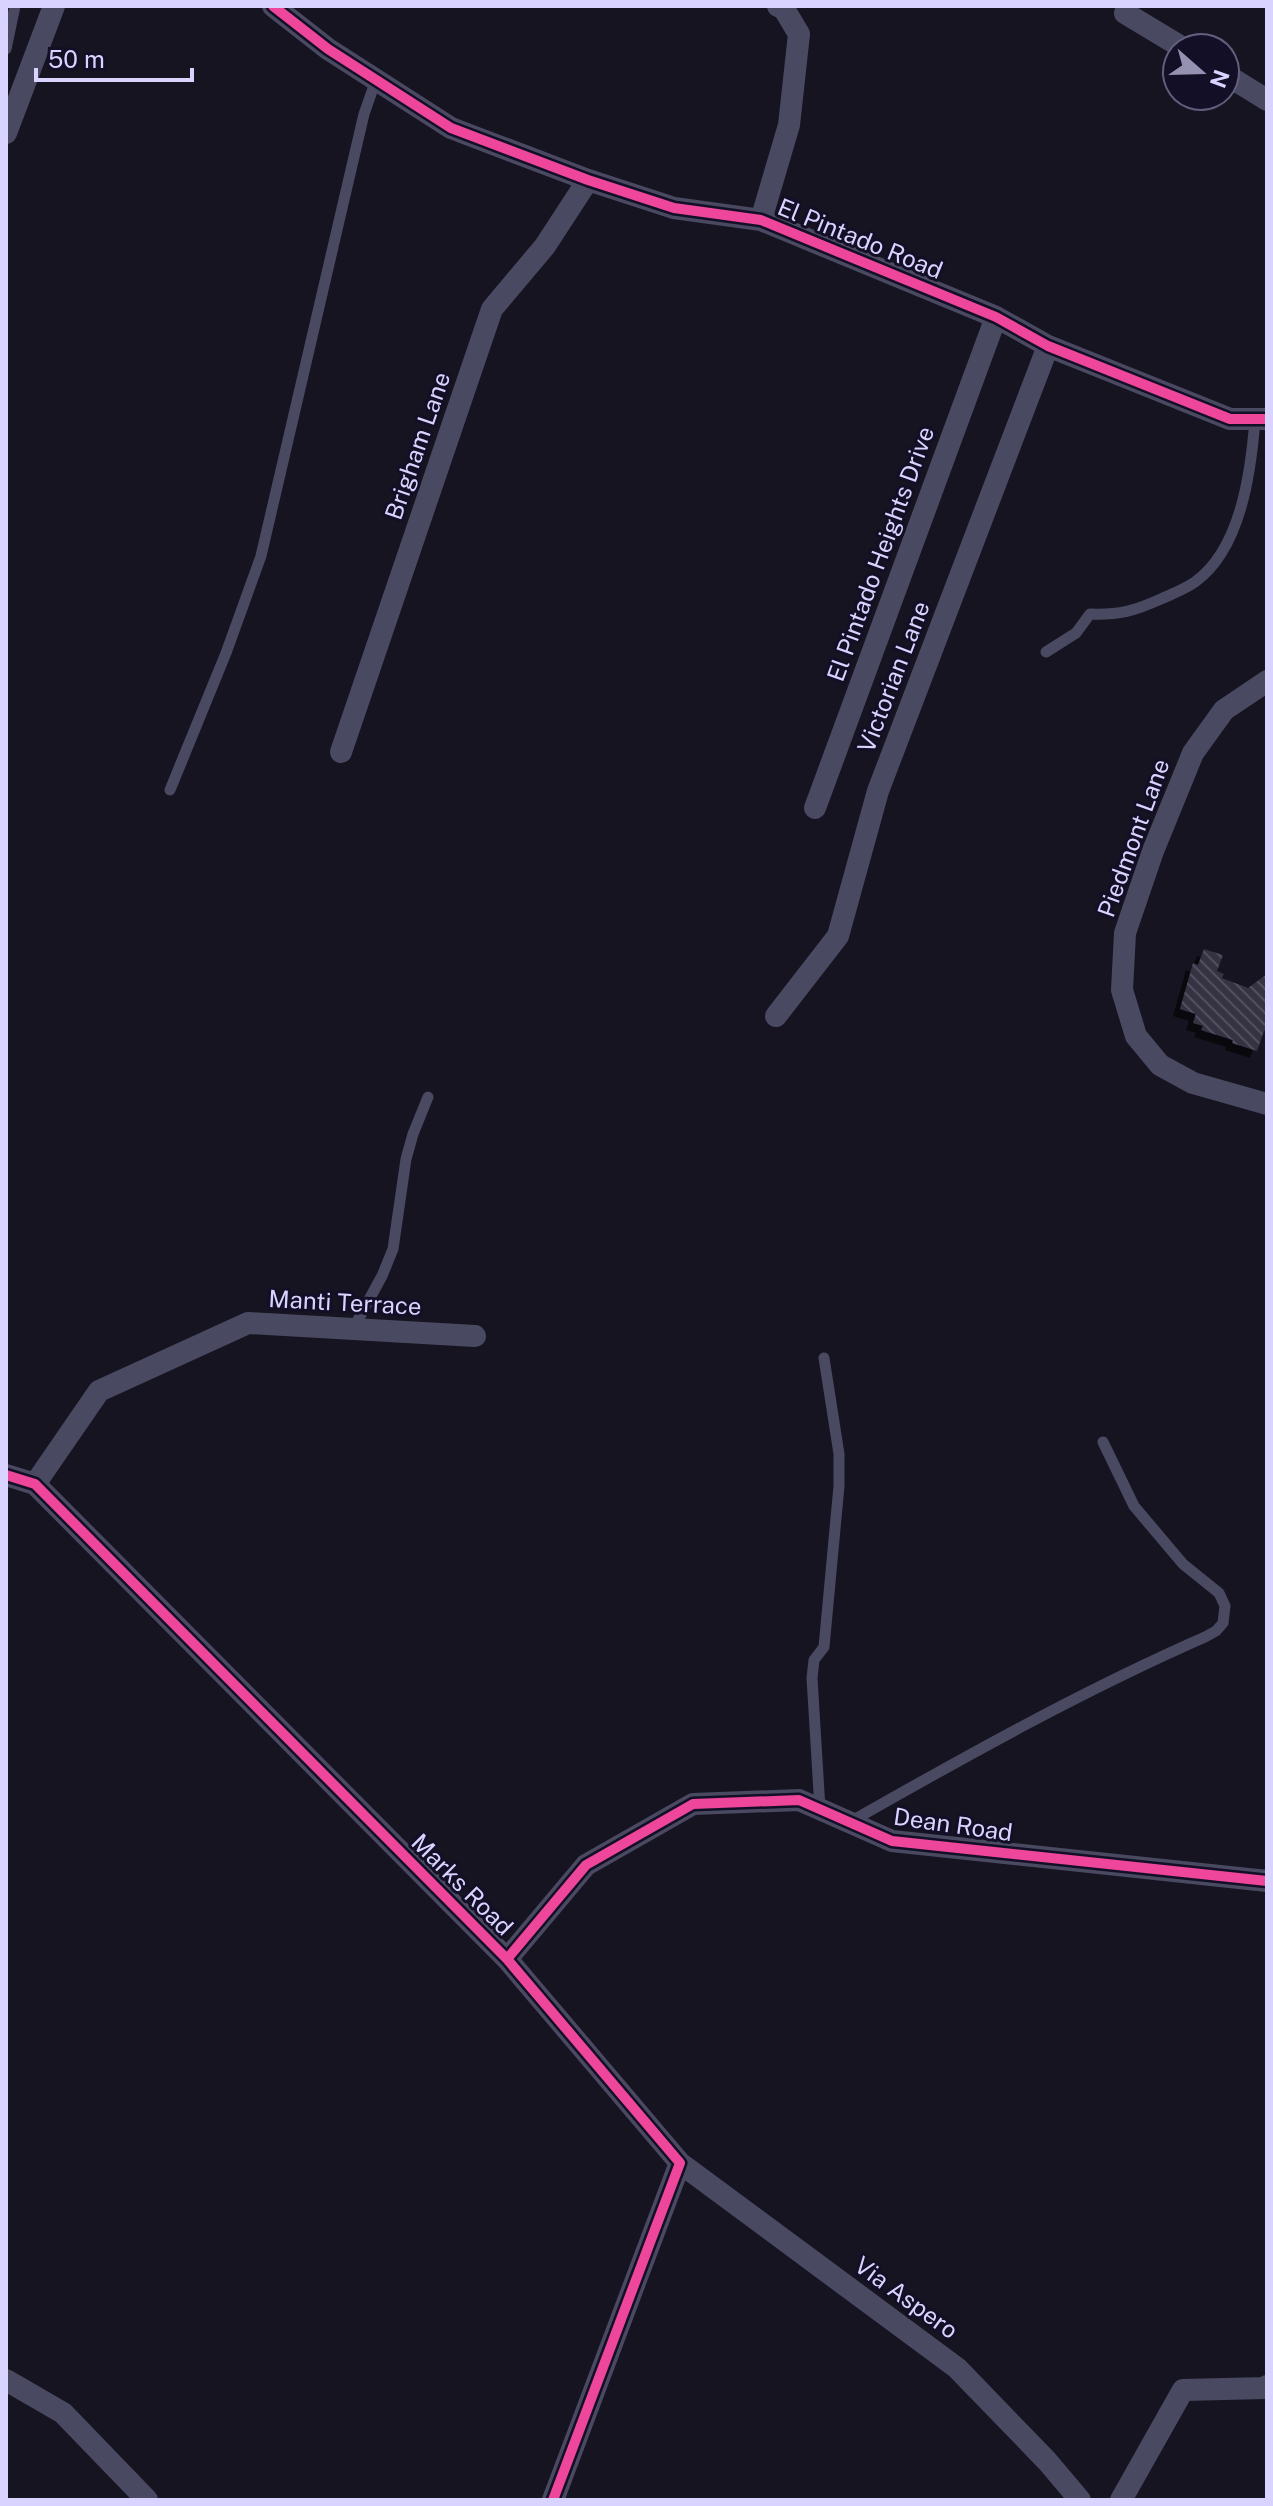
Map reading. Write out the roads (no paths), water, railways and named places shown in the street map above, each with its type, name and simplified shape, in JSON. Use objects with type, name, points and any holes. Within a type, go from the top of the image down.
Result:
[{"type":"street","points":[[6,133],[54,6]]},
{"type":"street","name":"El Pintado Road","points":[[273,6],[328,49],[451,128],[588,180],[674,208],[761,220],[996,317],[1048,346],[1230,419],[1261,419]]},
{"type":"street","points":[[761,220],[789,125],[799,34],[784,9],[778,6]]},
{"type":"street","points":[[1125,13],[1161,35]]},
{"type":"street","points":[[1241,84],[1267,100]]},
{"type":"street","name":"Brigham Lane","points":[[341,752],[492,309],[545,246],[588,180]]},
{"type":"street","name":"El Pintado Heights Drive","points":[[815,808],[996,317]]},
{"type":"street","name":"Victorian Lane","points":[[776,1016],[838,936],[878,791],[1048,346]]},
{"type":"street","name":"Piedmont Lane","points":[[1267,681],[1224,710],[1193,753],[1153,851],[1125,933],[1122,990],[1136,1036],[1160,1065],[1193,1083],[1267,1104]]},
{"type":"street","name":"Manti Terrace","points":[[35,1484],[99,1391],[248,1323],[475,1336]]},
{"type":"street","name":"Marks Road","points":[[6,1475],[35,1484],[507,1959],[680,2163]]},
{"type":"street","name":"Dean Road","points":[[507,1959],[586,1865],[693,1804],[799,1800],[892,1841],[1267,1881]]},
{"type":"street","points":[[553,2500],[680,2163]]},
{"type":"street","name":"Via Aspero","points":[[680,2163],[957,2368],[1047,2461],[1080,2500]]},
{"type":"street","points":[[6,2380],[63,2413],[147,2500]]},
{"type":"street","points":[[1121,2500],[1183,2390],[1267,2386]]},
{"type":"lane","points":[[6,49],[15,6]]},
{"type":"lane","points":[[170,790],[226,653],[261,556],[364,114],[376,80]]},
{"type":"lane","points":[[1046,652],[1076,633],[1090,614],[1115,615],[1144,606],[1194,583],[1209,570],[1220,557],[1242,502],[1261,419]]},
{"type":"lane","points":[[352,1329],[382,1276],[393,1249],[406,1159],[428,1097]]},
{"type":"lane","points":[[821,1809],[812,1678],[814,1660],[824,1647],[839,1486],[839,1454],[824,1358]]},
{"type":"lane","points":[[849,1822],[1128,1671],[1205,1637],[1223,1623],[1225,1606],[1219,1593],[1183,1564],[1134,1506],[1103,1442]]}]
